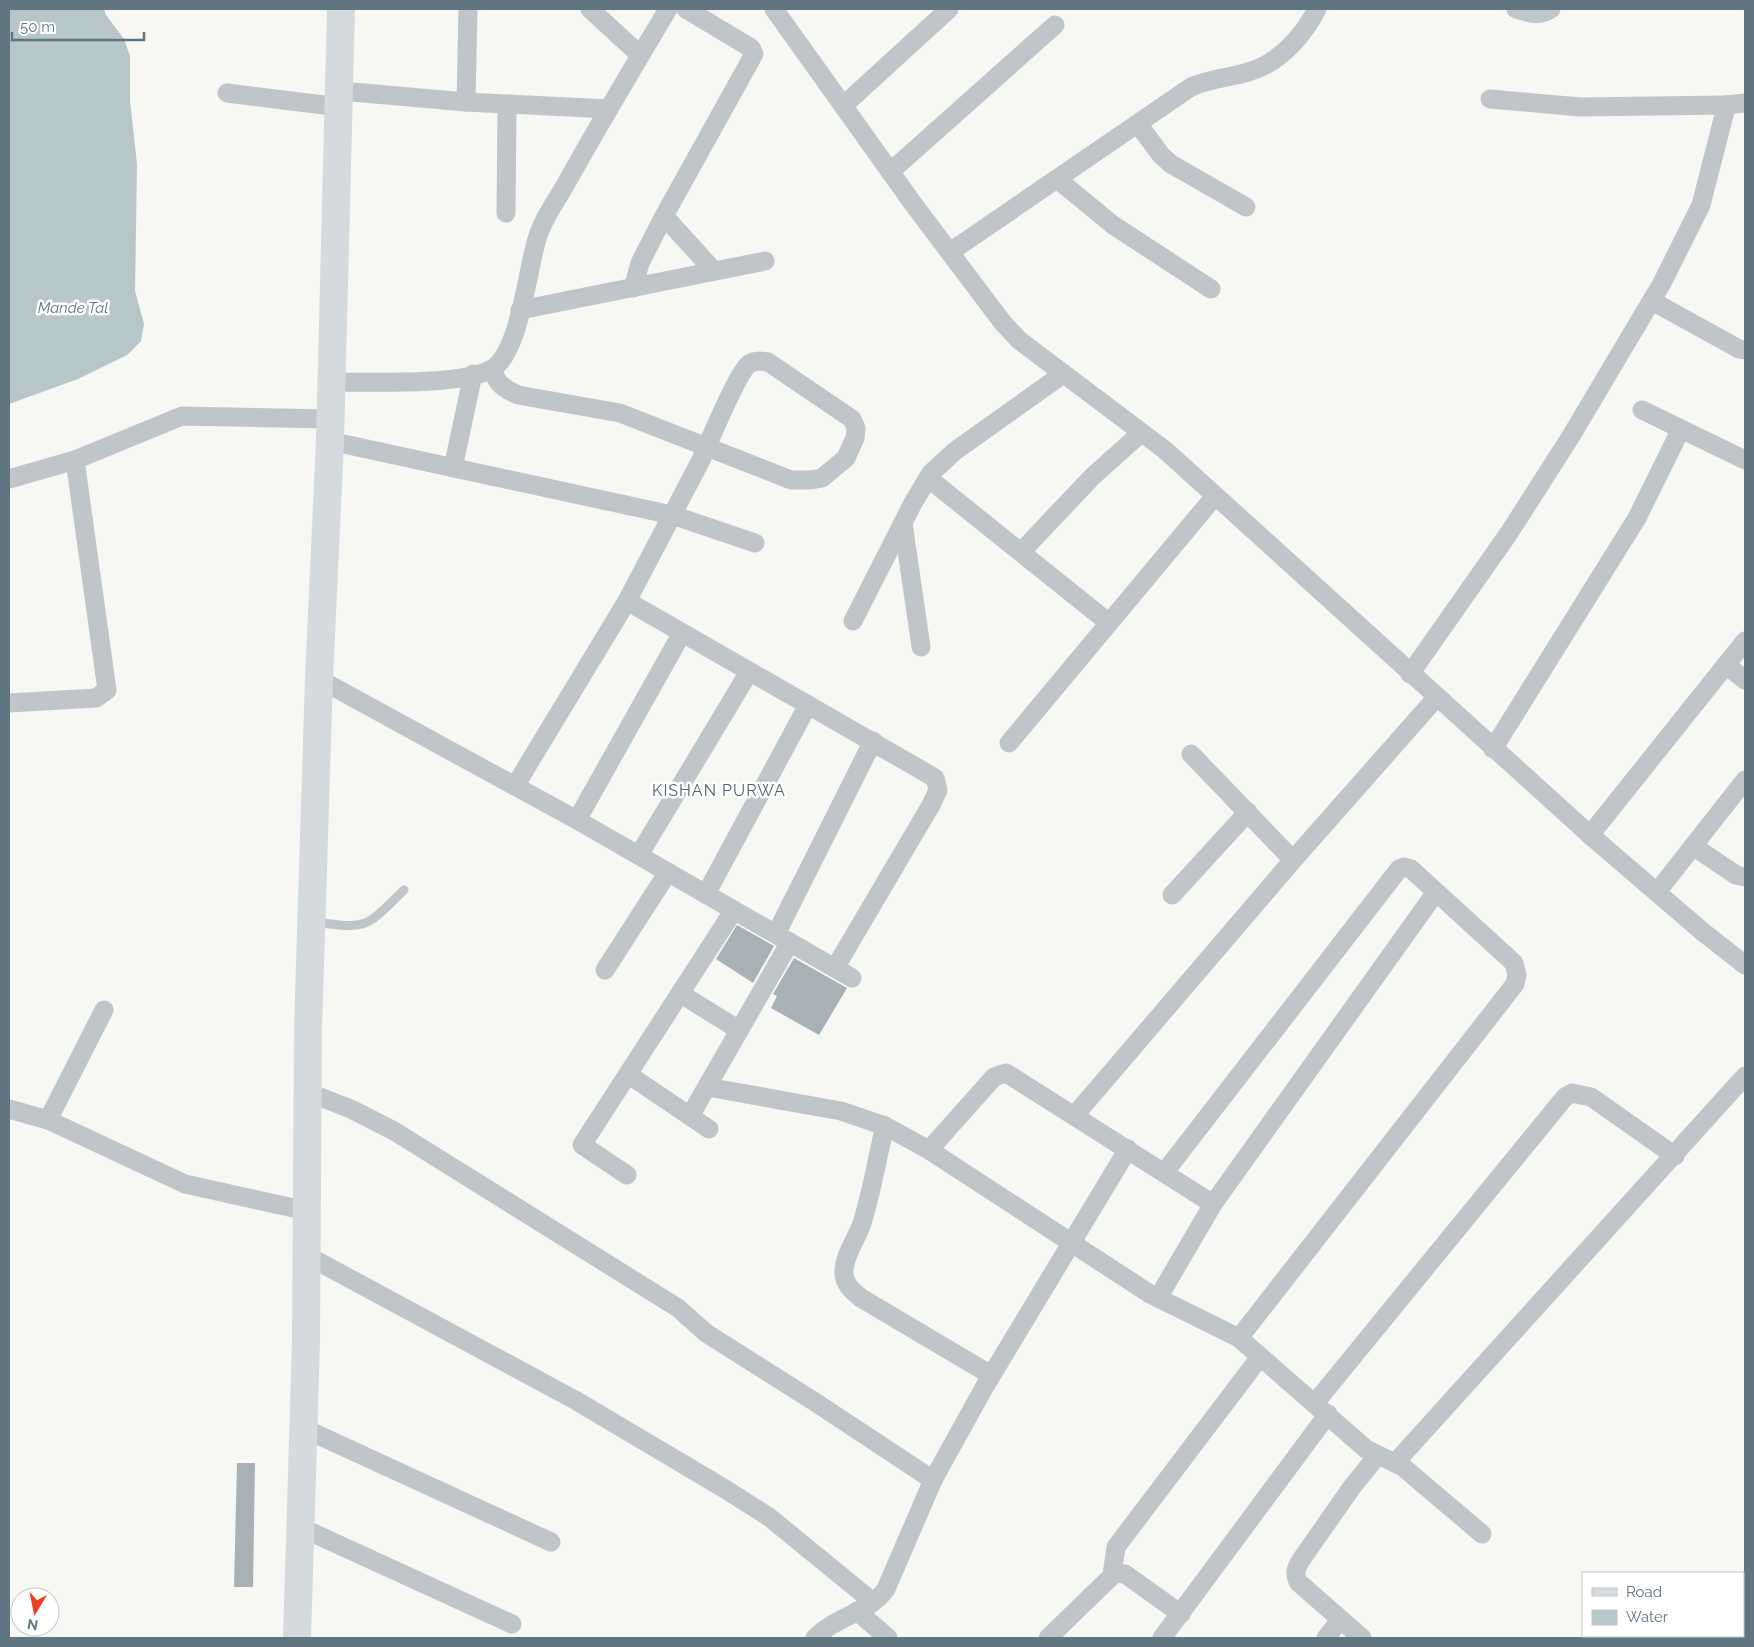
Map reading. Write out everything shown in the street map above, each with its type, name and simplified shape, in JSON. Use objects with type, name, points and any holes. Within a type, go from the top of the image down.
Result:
[{"type":"main road","points":[[297,1638],[303,1428],[312,922],[319,679],[330,430],[341,9]]},
{"type":"street","points":[[466,102],[468,9]]},
{"type":"street","points":[[590,9],[640,55]]},
{"type":"street","points":[[330,382],[442,380],[492,369],[504,358],[514,338],[537,237],[668,9]]},
{"type":"street","points":[[633,288],[640,263],[664,216],[754,54],[751,48],[686,9]]},
{"type":"street","points":[[843,106],[949,9]]},
{"type":"street","points":[[950,252],[1192,87],[1206,80],[1251,71],[1263,66],[1290,47],[1311,22],[1317,9]]},
{"type":"street","points":[[1516,9],[1532,14],[1543,13],[1551,9]]},
{"type":"street","points":[[781,11],[843,106],[890,172],[1003,323],[1019,340],[1164,450],[1436,698],[1590,835],[1745,964]]},
{"type":"street","points":[[890,172],[1055,25]]},
{"type":"street","points":[[226,93],[609,109]]},
{"type":"street","points":[[1490,99],[1580,107],[1725,105],[1745,103]]},
{"type":"street","points":[[506,213],[507,104]]},
{"type":"street","points":[[1410,674],[1509,533],[1652,301],[1701,205],[1723,123],[1725,105]]},
{"type":"street","points":[[1138,124],[1161,155],[1171,164],[1246,207]]},
{"type":"street","points":[[1057,179],[1114,225],[1211,290]]},
{"type":"street","points":[[664,216],[714,271]]},
{"type":"street","points":[[520,310],[765,261]]},
{"type":"street","points":[[1652,301],[1739,349],[1745,350]]},
{"type":"street","points":[[492,369],[496,381],[502,388],[518,395],[620,413],[707,447],[791,480],[822,478],[846,458],[855,438],[856,428],[852,419],[768,362],[756,361],[748,365],[707,447],[627,601],[515,786]]},
{"type":"street","points":[[453,468],[472,374]]},
{"type":"street","points":[[853,621],[928,478],[954,451],[1063,374]]},
{"type":"street","points":[[1642,410],[1745,460]]},
{"type":"street","points":[[9,479],[75,460],[182,416],[330,430],[453,468],[672,515],[755,543]]},
{"type":"street","points":[[1493,749],[1637,518],[1681,429]]},
{"type":"street","points":[[1021,552],[1092,477],[1141,433]]},
{"type":"street","points":[[9,703],[96,698],[106,690],[75,460]]},
{"type":"street","points":[[928,478],[1109,623]]},
{"type":"street","points":[[1009,743],[1215,496]]},
{"type":"street","points":[[903,523],[921,647]]},
{"type":"street","points":[[627,601],[935,778],[938,790],[834,968]]},
{"type":"street","points":[[577,820],[682,633]]},
{"type":"street","points":[[1590,835],[1745,641]]},
{"type":"street","points":[[1726,665],[1745,680]]},
{"type":"street","points":[[640,856],[748,672]]},
{"type":"street","points":[[319,679],[577,820],[852,978]]},
{"type":"street","points":[[1075,1116],[1293,860],[1436,698]]},
{"type":"street","points":[[706,894],[808,705]]},
{"type":"street","points":[[690,1116],[739,1030],[873,741]]},
{"type":"street","points":[[1191,754],[1293,860]]},
{"type":"street","points":[[1657,892],[1745,780]]},
{"type":"street","points":[[1172,895],[1248,812]]},
{"type":"street","points":[[1694,846],[1736,875],[1745,877]]},
{"type":"street","points":[[1164,1173],[1399,869],[1404,867],[1411,870],[1514,963],[1517,975],[1515,984],[1239,1338]]},
{"type":"street","points":[[605,970],[668,872]]},
{"type":"street","points":[[1158,1298],[1213,1204],[1436,892]]},
{"type":"street","points":[[627,1175],[582,1146],[630,1075],[734,910]]},
{"type":"street","points":[[681,994],[739,1030]]},
{"type":"street","points":[[48,1120],[104,1010]]},
{"type":"street","points":[[929,1150],[994,1077],[1000,1074],[1013,1076],[1213,1204]]},
{"type":"street","points":[[630,1075],[709,1129]]},
{"type":"street","points":[[1395,1463],[1675,1156],[1745,1076]]},
{"type":"street","points":[[707,1087],[841,1111],[885,1126],[929,1150],[1158,1298],[1239,1338],[1366,1450],[1395,1463],[1482,1534]]},
{"type":"street","points":[[308,1092],[353,1110],[394,1131],[678,1308],[706,1333],[933,1480]]},
{"type":"street","points":[[1162,1638],[1181,1614],[1321,1409],[1565,1097],[1572,1093],[1591,1097],[1675,1156]]},
{"type":"street","points":[[9,1109],[48,1120],[185,1184],[307,1211]]},
{"type":"street","points":[[885,1126],[862,1225],[844,1270],[845,1281],[850,1289],[861,1298],[991,1375]]},
{"type":"street","points":[[815,1638],[830,1625],[865,1607],[886,1589],[933,1480],[991,1375],[1128,1149]]},
{"type":"street","points":[[306,1255],[575,1400],[769,1517],[865,1607],[888,1638]]},
{"type":"street","points":[[1112,1575],[1113,1554],[1116,1547],[1260,1357]]},
{"type":"street","points":[[303,1428],[551,1542]]},
{"type":"street","points":[[1362,1638],[1298,1582],[1295,1576],[1296,1568],[1352,1487],[1377,1456]]},
{"type":"street","points":[[300,1527],[512,1624]]},
{"type":"street","points":[[1048,1638],[1115,1573],[1125,1574],[1181,1614]]},
{"type":"street","points":[[1326,1638],[1340,1620]]},
{"type":"lane","points":[[312,922],[352,927],[364,925],[376,918],[404,890]]},
{"type":"water","name":"Mande Tal","points":[[9,9],[104,9],[106,15],[124,39],[130,56],[130,101],[137,164],[135,291],[144,324],[141,341],[127,355],[78,379],[9,404]]},
{"type":"building","points":[[737,925],[774,946],[753,983],[716,959]]},
{"type":"building","points":[[794,958],[847,988],[819,1035],[771,1008],[777,996],[773,994]]},
{"type":"building","points":[[237,1463],[255,1463],[253,1587],[234,1587]]},
{"type":"district","name":"KISHAN PURWA","points":[[719,790]]}]
